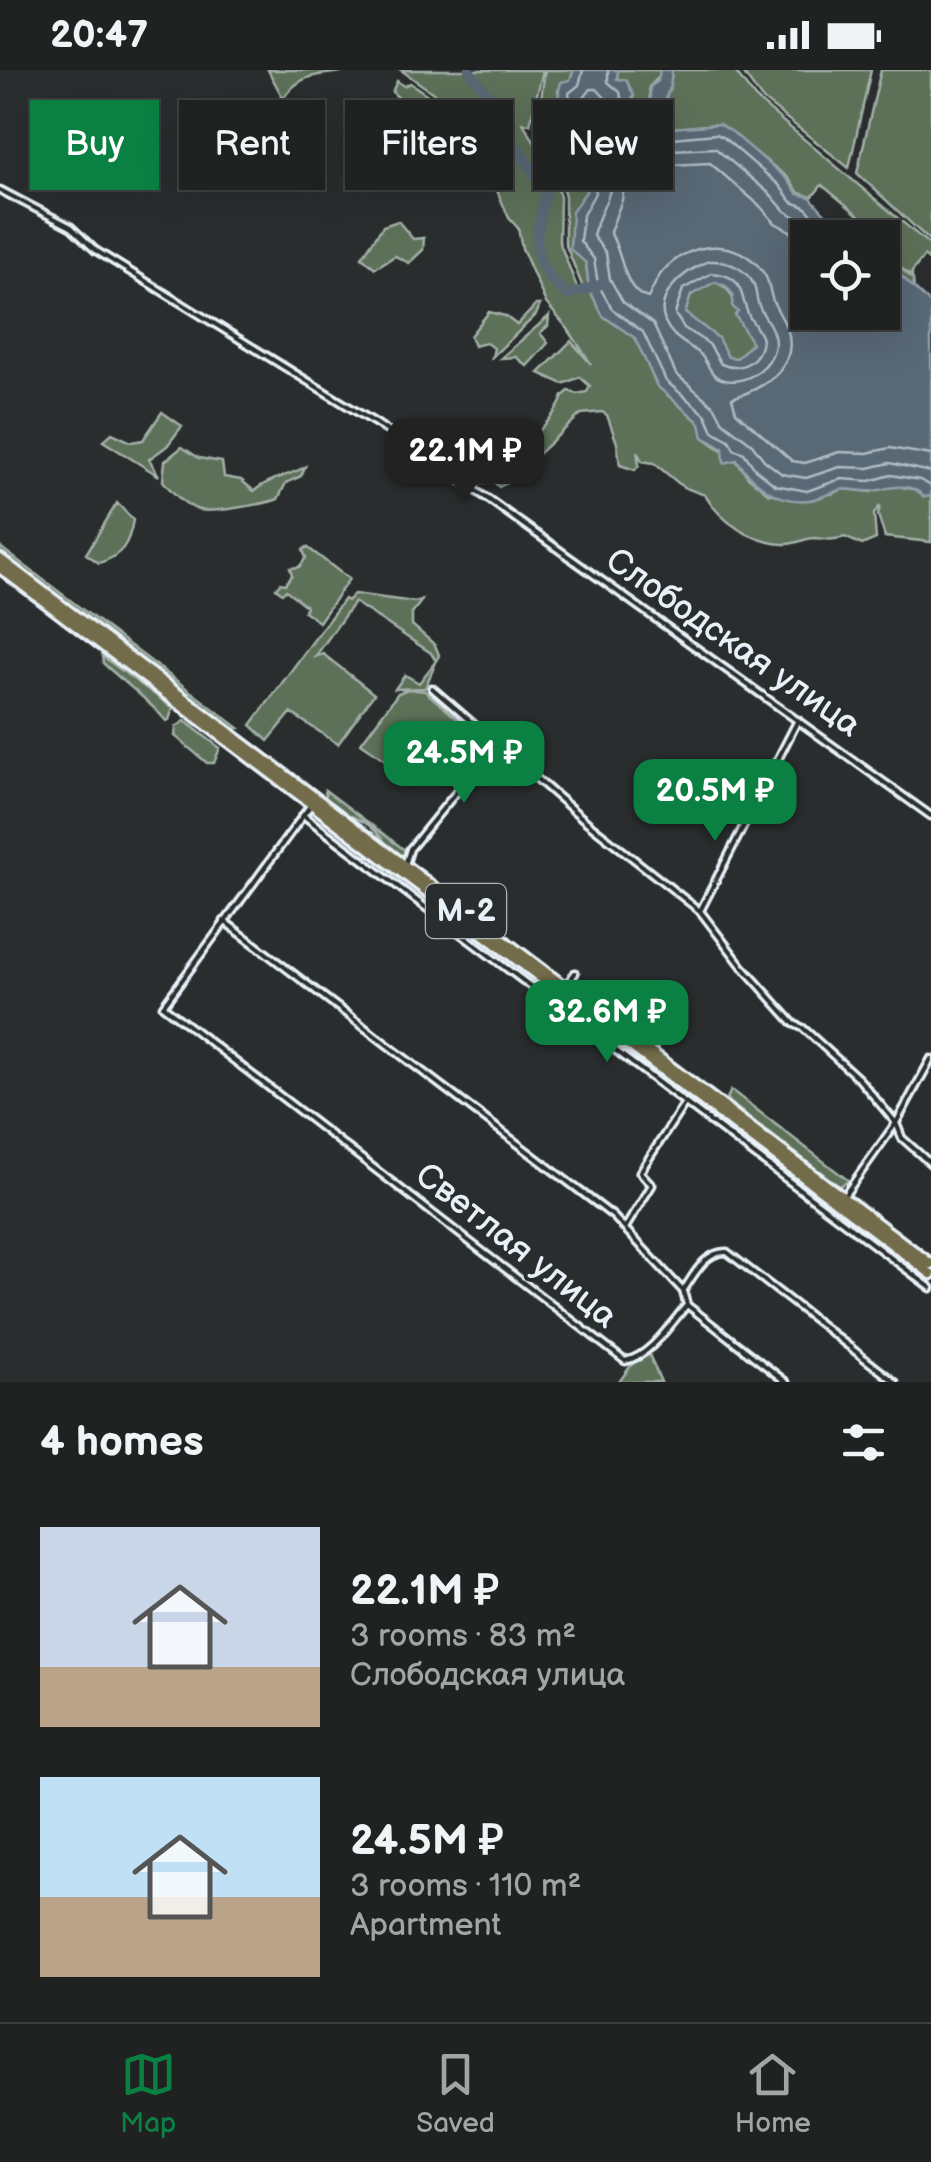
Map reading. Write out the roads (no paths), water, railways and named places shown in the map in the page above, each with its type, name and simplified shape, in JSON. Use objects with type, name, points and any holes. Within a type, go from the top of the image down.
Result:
[{"type":"main road","name":"М-2","points":[[0,559],[405,865],[931,1274]]},
{"type":"main road","name":"М-2","points":[[0,568],[931,1264]]},
{"type":"street","name":"Слободская улица","points":[[0,190],[70,227],[95,250],[377,424],[931,816]]},
{"type":"street","points":[[432,688],[588,823],[700,911],[794,1024],[804,1028],[859,1079],[896,1123],[902,1138],[931,1164]]},
{"type":"street","points":[[700,911],[798,720]]},
{"type":"street","points":[[405,865],[419,837],[496,745]]},
{"type":"street","points":[[224,922],[311,804]]},
{"type":"street","points":[[303,816],[931,1288]]},
{"type":"street","name":"Светлая улица","points":[[224,922],[625,1228],[683,1291],[687,1305],[646,1350],[624,1361],[163,1006],[224,922]]},
{"type":"street","points":[[553,1004],[575,974]]},
{"type":"street","points":[[844,1196],[896,1123],[931,1059]]},
{"type":"street","points":[[625,1228],[652,1185],[640,1172],[685,1102]]},
{"type":"street","points":[[826,1206],[832,1198]]},
{"type":"street","points":[[683,1291],[707,1259],[715,1253],[727,1252],[895,1382]]},
{"type":"street","points":[[687,1305],[786,1382]]},
{"type":"water","points":[[574,70],[618,70],[617,79],[626,80],[634,96],[631,100],[560,100],[561,82],[570,80]]},
{"type":"water","points":[[660,70],[672,70],[664,100],[650,100],[650,87],[658,81]]},
{"type":"water","points":[[719,124],[786,178],[798,194],[810,197],[831,220],[790,220],[790,330],[900,330],[900,275],[931,304],[931,496],[899,487],[844,489],[809,500],[787,499],[759,484],[737,460],[724,463],[723,448],[703,437],[700,423],[657,386],[635,338],[603,316],[589,289],[586,263],[570,249],[572,211],[586,192],[673,190],[673,128]],"holes":[[[715,282],[726,286],[733,295],[732,306],[738,312],[735,315],[752,343],[737,358],[728,357],[718,338],[685,313],[691,295]]]},
{"type":"waterway","points":[[469,70],[501,113],[512,139],[546,191],[537,235],[545,271],[567,295],[599,285]]}]
